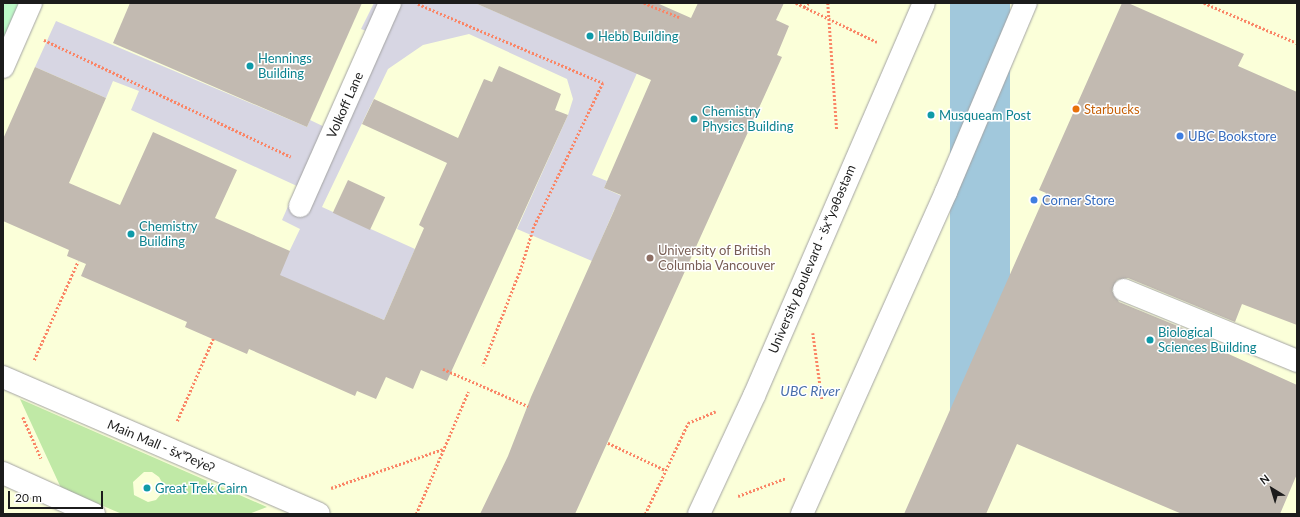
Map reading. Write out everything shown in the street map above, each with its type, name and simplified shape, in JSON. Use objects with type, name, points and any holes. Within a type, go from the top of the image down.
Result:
[{"type":"street","points":[[3,66],[31,3]]},
{"type":"street","name":"Volkoff Lane","points":[[300,206],[390,3]]},
{"type":"street","name":"University Boulevard - šxʷyəθəstəm","points":[[700,511],[754,396],[840,191],[903,54],[924,3]]},
{"type":"street","points":[[802,514],[946,192],[1026,3]]},
{"type":"street","points":[[1124,290],[1297,361]]},
{"type":"street","name":"Main Mall - šxʷʔey̓eʔ","points":[[11,381],[319,514]]},
{"type":"street","points":[[3,473],[94,514]]},
{"type":"path","points":[[415,3],[603,83],[534,226],[521,269],[483,366]]},
{"type":"path","points":[[645,3],[679,17],[645,3]]},
{"type":"path","points":[[796,3],[903,54]]},
{"type":"path","points":[[804,7],[809,3]]},
{"type":"path","points":[[828,3],[837,137]]},
{"type":"path","points":[[1204,3],[1297,43]]},
{"type":"path","points":[[20,29],[317,169]]},
{"type":"path","points":[[58,498],[11,381],[78,261]]},
{"type":"path","points":[[812,328],[823,405]]},
{"type":"path","points":[[165,448],[213,339]]},
{"type":"path","points":[[442,369],[528,406]]},
{"type":"path","points":[[416,514],[468,392]]},
{"type":"path","points":[[645,514],[688,423],[754,396]]},
{"type":"path","points":[[608,443],[665,470]]},
{"type":"path","points":[[292,502],[443,449]]},
{"type":"path","points":[[700,511],[824,465]]},
{"type":"shaded area","name":"University of British Columbia Vancouver","points":[[3,3],[1297,3],[1297,514],[3,514]]},
{"type":"shaded area","points":[[374,3],[475,3],[637,73],[592,175],[607,181],[604,188],[624,197],[614,210],[592,261],[517,229],[568,115],[573,99],[567,79],[469,34],[423,45],[388,69],[322,207],[415,249],[384,320],[278,275],[300,229],[282,220],[297,186],[131,110],[139,91],[113,81],[106,98],[35,67],[56,21],[307,127],[310,120],[329,129],[372,33],[361,29]]},
{"type":"green space","points":[[3,3],[23,3],[3,48]]},
{"type":"green space","points":[[20,399],[267,507],[249,514],[122,514],[61,488]],"holes":[[[144,472],[152,472],[159,477],[163,484],[162,493],[156,500],[148,502],[134,495],[133,482]]]},
{"type":"water","points":[[950,3],[1010,3],[1010,459],[950,459]]},
{"type":"building","name":"Hennings Building","points":[[130,3],[362,3],[307,127],[113,43]]},
{"type":"building","points":[[475,3],[657,3],[691,18],[698,3],[784,3],[776,20],[789,26],[777,55],[782,57],[575,514],[480,514],[508,456],[531,397],[621,195],[604,188],[651,80]]},
{"type":"building","points":[[1122,3],[1128,3],[1244,54],[1238,66],[1297,92],[1297,325],[1242,304],[1235,322],[1128,278],[1117,280],[1112,291],[1119,302],[1224,345],[1222,351],[1297,385],[1297,474],[1280,514],[1182,514],[1017,444],[986,514],[904,514],[1046,193],[1039,190]]},
{"type":"building","name":"Chemistry Building","points":[[499,66],[561,94],[555,110],[568,115],[447,381],[421,370],[413,389],[386,377],[376,399],[357,391],[355,396],[249,349],[247,354],[185,327],[187,322],[81,276],[86,264],[67,256],[69,250],[3,221],[3,139],[35,67],[106,98],[69,183],[120,205],[153,132],[237,170],[215,218],[290,251],[280,275],[384,320],[424,228],[419,225],[447,163],[362,124],[374,99],[458,138],[484,79],[492,82]]},
{"type":"building","points":[[348,180],[385,197],[370,230],[333,213]]},
{"type":"place","name":"Hebb Building","points":[[590,36]]},
{"type":"place","name":"Hennings Building","points":[[250,66]]},
{"type":"place","name":"Starbucks","points":[[1076,109]]},
{"type":"place","name":"Musqueam Post","points":[[931,115]]},
{"type":"place","name":"Chemistry Physics Building","points":[[694,119]]},
{"type":"place","name":"UBC Bookstore","points":[[1180,136]]},
{"type":"place","name":"Corner Store","points":[[1034,200]]},
{"type":"place","name":"Chemistry Building","points":[[131,234]]},
{"type":"place","name":"University of British Columbia Vancouver","points":[[650,258]]},
{"type":"place","name":"Biological Sciences Building","points":[[1150,340]]},
{"type":"place","name":"Great Trek Cairn","points":[[147,488]]},
{"type":"water label","name":"UBC River","points":[[810,391]]}]
